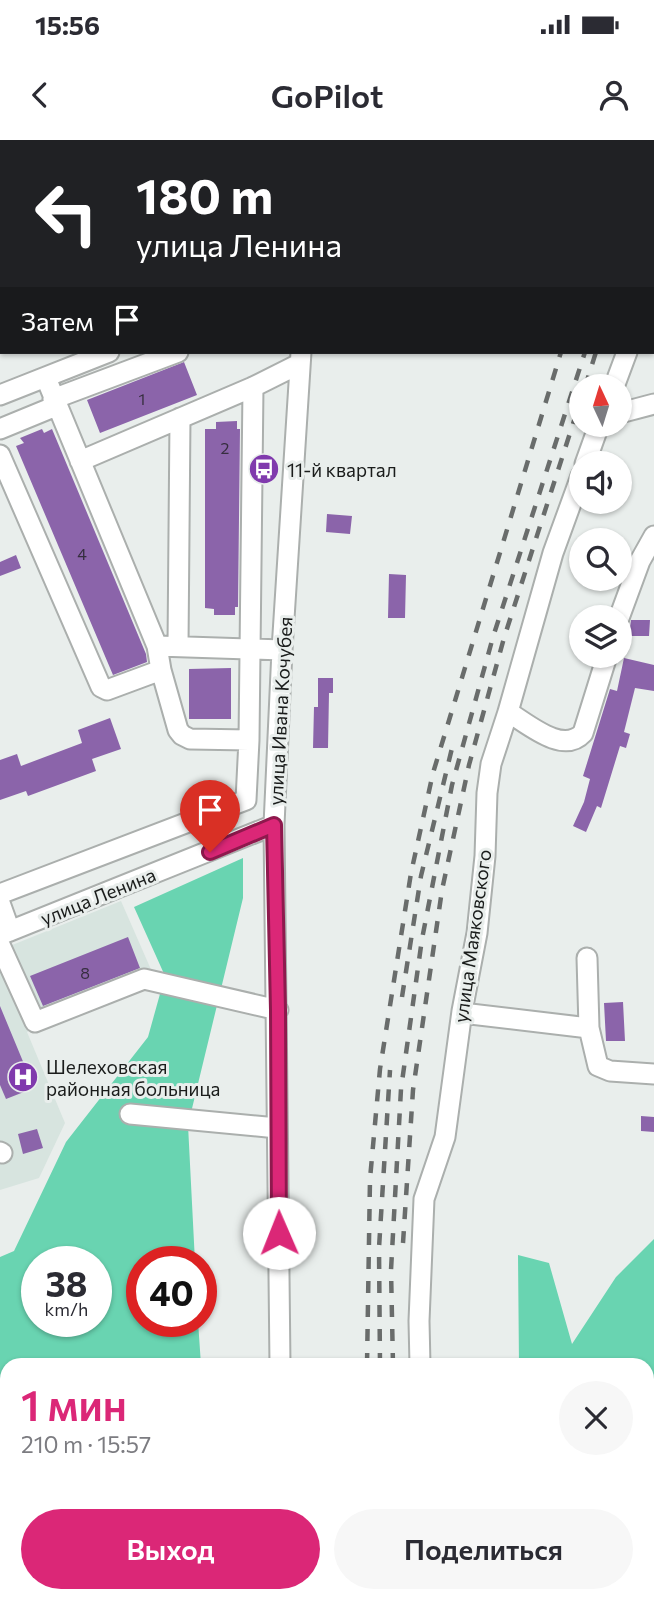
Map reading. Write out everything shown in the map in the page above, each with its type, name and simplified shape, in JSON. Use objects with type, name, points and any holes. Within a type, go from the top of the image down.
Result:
[{"type":"street","points":[[0,395],[104,354]]},
{"type":"street","points":[[0,429],[55,402],[173,354]]},
{"type":"street","points":[[618,374],[625,354]]},
{"type":"street","points":[[79,461],[253,387],[300,358]]},
{"type":"street","name":"улица Ивана Кочубея","points":[[280,1358],[274,825],[300,358]]},
{"type":"street","points":[[46,378],[157,646],[178,730],[182,736],[190,738],[248,740]]},
{"type":"street","points":[[0,894],[242,802],[248,795],[253,387]]},
{"type":"street","points":[[632,410],[654,404]]},
{"type":"street","points":[[177,646],[180,418]]},
{"type":"street","points":[[0,455],[101,687],[107,690],[161,670]]},
{"type":"street","name":"улица Маяковского","points":[[420,1358],[424,1199],[445,1137],[462,1013],[477,933],[489,778],[553,553],[569,509]]},
{"type":"street","points":[[624,605],[640,561],[654,536]]},
{"type":"street","points":[[157,646],[282,650]]},
{"type":"street","points":[[508,712],[554,739],[567,742],[576,739],[583,733],[603,668]]},
{"type":"street","name":"улица Ленина","points":[[3,937],[274,825]]},
{"type":"street","points":[[0,903],[3,937],[35,1022],[144,979],[278,1010]]},
{"type":"street","points":[[587,958],[589,1028],[596,1062],[601,1069],[654,1074]]},
{"type":"street","points":[[462,1013],[589,1028]]},
{"type":"street","points":[[130,1114],[277,1128]]},
{"type":"shaded area","name":"Шелеховская районная больница","points":[[121,901],[156,981],[27,1032],[65,1123],[39,1178],[0,1190],[0,950]]},
{"type":"green space","points":[[243,858],[243,898],[188,1125],[194,1246],[126,1246],[126,1337],[199,1337],[201,1358],[0,1358],[0,1257],[14,1251],[66,1142],[148,1037],[165,976],[134,907]]},
{"type":"green space","points":[[654,1239],[654,1358],[519,1358],[518,1255],[549,1263],[572,1344],[616,1277]]},
{"type":"building","points":[[184,362],[197,395],[100,433],[87,400]]},
{"type":"building","points":[[237,421],[237,429],[240,429],[238,607],[235,607],[235,615],[214,615],[214,609],[205,608],[205,429],[216,429],[216,422]]},
{"type":"building","points":[[42,429],[44,433],[52,429],[146,654],[147,662],[113,675],[16,446],[24,443],[20,438]]},
{"type":"building","points":[[327,514],[352,516],[350,534],[326,532]]},
{"type":"building","points":[[16,555],[21,568],[0,576],[0,562]]},
{"type":"building","points":[[389,574],[406,575],[405,618],[388,618]]},
{"type":"building","points":[[632,620],[650,620],[649,636],[632,636]]},
{"type":"building","points":[[632,660],[654,665],[654,691],[635,688],[624,732],[630,734],[626,748],[620,746],[601,808],[597,806],[586,832],[573,826],[584,802],[590,779],[583,776],[610,689],[617,691],[622,668],[632,668]]},
{"type":"building","points":[[231,668],[231,719],[189,719],[189,669]]},
{"type":"building","points":[[318,678],[333,678],[333,693],[329,693],[328,748],[313,748]]},
{"type":"building","points":[[110,718],[121,749],[92,759],[96,771],[28,796],[26,791],[0,800],[0,760],[17,754],[21,766],[82,743],[78,730]]},
{"type":"building","points":[[128,937],[140,968],[43,1006],[30,976]]},
{"type":"building","points":[[623,1002],[625,1041],[606,1041],[604,1003]]},
{"type":"building","points":[[0,1006],[34,1088],[6,1099],[0,1085]]},
{"type":"building","points":[[641,1116],[654,1117],[654,1132],[641,1131]]},
{"type":"building","points":[[37,1129],[43,1148],[23,1154],[18,1134]]},
{"type":"railway","points":[[367,1358],[370,1179],[380,1069],[411,873],[433,773],[560,354]]},
{"type":"railway","points":[[393,1358],[391,1270],[401,1089],[422,939],[452,785],[493,637],[584,354]]},
{"type":"railway","points":[[589,374],[595,354]]},
{"type":"railway","points":[[403,1243],[413,1090],[442,890],[469,765],[504,638],[569,436]]},
{"type":"railway","points":[[402,997],[421,876],[453,744]]},
{"type":"railway","points":[[380,1358],[379,1248],[390,1070]]},
{"type":"place","name":"11-й квартал","points":[[264,469]]},
{"type":"place","name":"Шелеховская районная больница","points":[[23,1077]]},
{"type":"route","points":[[210,852],[274,825],[279,1233]]}]
